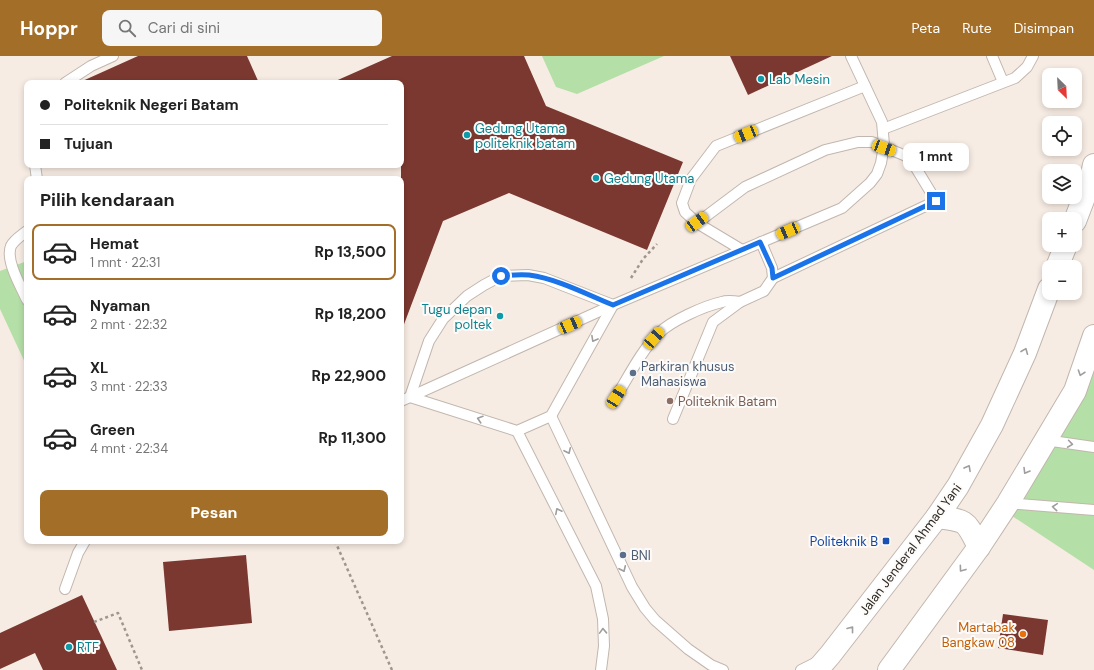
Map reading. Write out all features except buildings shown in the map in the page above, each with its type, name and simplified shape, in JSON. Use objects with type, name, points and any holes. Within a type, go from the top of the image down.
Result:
[{"type":"highway","points":[[1078,212],[1091,179],[1094,164]]},
{"type":"highway","name":"Jalan Jenderal Ahmad Yani","points":[[824,663],[937,517],[958,486],[992,426],[1025,352],[1045,300]]},
{"type":"highway","points":[[889,670],[979,547],[1008,503],[1074,391],[1094,336]]},
{"type":"highway","points":[[937,517],[960,520],[968,525],[979,547]]},
{"type":"lane","points":[[70,80],[91,66],[113,56]]},
{"type":"lane","points":[[406,399],[613,305],[842,208],[870,183],[877,174],[884,148],[882,122],[851,56]]},
{"type":"lane","points":[[992,56],[1003,82]]},
{"type":"lane","points":[[883,129],[1015,78],[1027,67],[1033,56]]},
{"type":"lane","points":[[742,250],[697,222],[685,212],[682,203],[691,179],[716,146],[864,86]]},
{"type":"lane","points":[[673,419],[713,322],[740,302],[764,291],[773,278],[936,201],[916,168],[906,156],[872,142],[858,142],[825,150],[745,187],[697,222]]},
{"type":"lane","points":[[24,233],[12,245],[10,261],[24,293]]},
{"type":"lane","points":[[760,242],[772,268],[773,278]]},
{"type":"lane","points":[[406,399],[429,341],[443,319],[468,296],[484,284],[501,276],[528,275],[544,278],[613,305]]},
{"type":"lane","points":[[616,397],[659,332],[679,319],[703,308],[723,301],[740,302]]},
{"type":"lane","points":[[406,399],[517,431],[551,416],[613,305]]},
{"type":"lane","points":[[551,416],[632,587],[645,608],[655,620],[688,649],[710,665],[723,670]]},
{"type":"lane","points":[[517,431],[596,586],[603,619],[604,646],[601,670]]},
{"type":"lane","points":[[1045,440],[1094,447]]},
{"type":"lane","points":[[1008,503],[1094,510]]},
{"type":"lane","points":[[65,589],[78,553],[83,544]]},
{"type":"lane","points":[[801,670],[824,663]]},
{"type":"path","points":[[613,305],[643,259],[657,244]]},
{"type":"path","points":[[336,544],[392,670]]},
{"type":"path","points":[[94,622],[118,613],[142,670]]},
{"type":"green space","points":[[542,56],[664,56],[577,94],[556,87]]},
{"type":"green space","points":[[24,262],[24,361],[0,309],[0,271]]},
{"type":"green space","points":[[1094,326],[1094,570],[1006,512]]},
{"type":"place","name":"Lab Mesin","points":[[761,79]]},
{"type":"place","name":"Gedung Utama politeknik batam","points":[[467,135]]},
{"type":"place","name":"Gedung Utama","points":[[596,178]]},
{"type":"place","name":"Tugu depan poltek","points":[[500,316]]},
{"type":"place","name":"Parkiran khusus Mahasiswa","points":[[633,373]]},
{"type":"place","name":"Politeknik Batam","points":[[670,401]]},
{"type":"place","name":"Politeknik B","points":[[886,541]]},
{"type":"place","name":"BNI","points":[[623,555]]},
{"type":"place","name":"Martabak Bangkaw 08","points":[[1023,634]]},
{"type":"place","name":"RTF","points":[[69,647]]},
{"type":"route","points":[[501,276],[528,275],[544,278],[613,305],[760,242],[772,268],[773,278],[936,201]]}]
